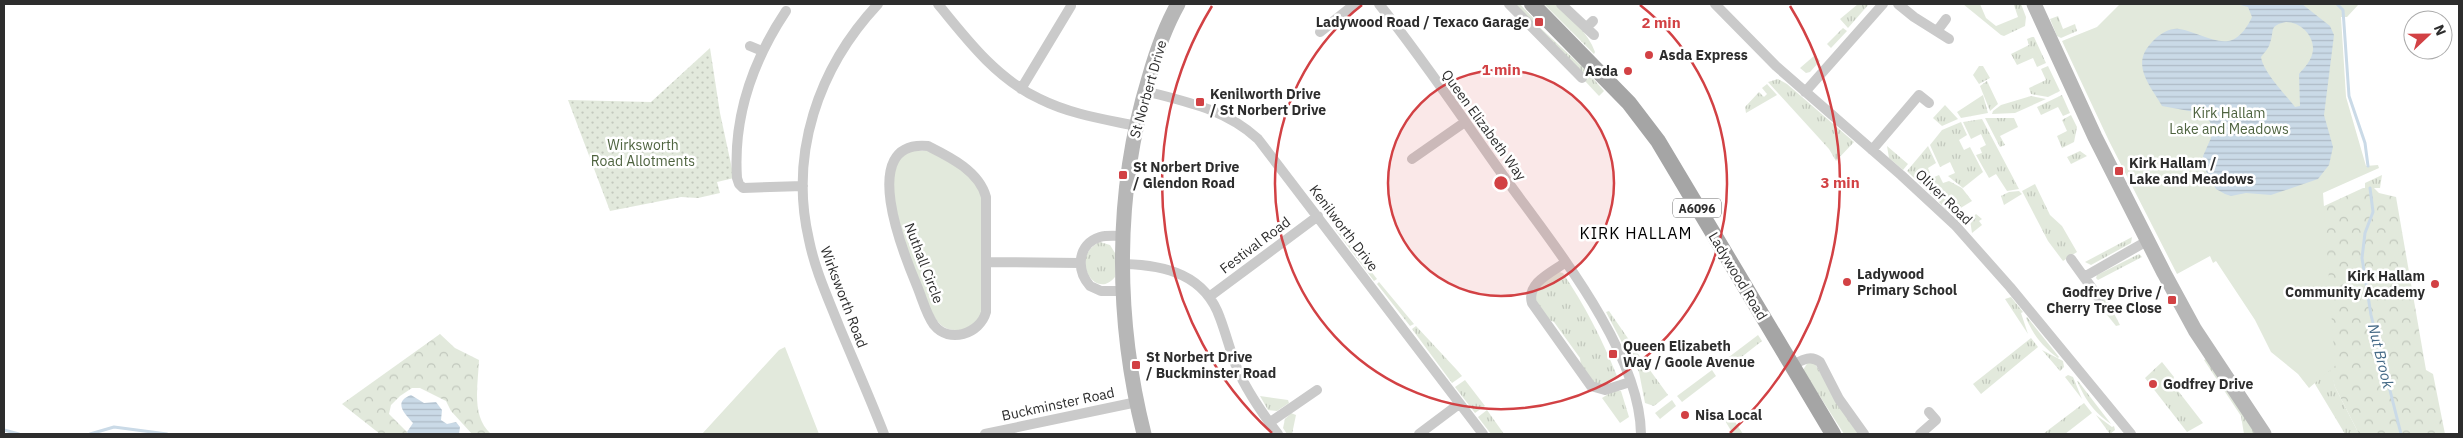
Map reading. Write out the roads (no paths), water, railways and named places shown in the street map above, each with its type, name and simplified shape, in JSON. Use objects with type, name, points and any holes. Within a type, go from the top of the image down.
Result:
[{"type":"main road","name":"Ladywood Road","points":[[1532,4],[1624,98],[1650,129],[1833,434]]},
{"type":"street","name":"Wirksworth Road","points":[[878,4],[850,37],[833,64],[820,91],[805,150],[803,186],[806,224],[814,260],[884,434]]},
{"type":"street","points":[[938,4],[982,56],[1021,89],[1059,107],[1090,117],[1136,126]]},
{"type":"street","name":"St Norbert Drive","points":[[1144,434],[1125,333],[1124,236],[1127,182],[1136,126],[1157,49],[1178,4]]},
{"type":"street","points":[[1320,32],[1355,4]]},
{"type":"street","name":"Queen Elizabeth Way","points":[[1379,4],[1566,262],[1596,310],[1630,382],[1638,407],[1641,434]]},
{"type":"street","points":[[1509,4],[1575,75]]},
{"type":"street","points":[[1561,4],[1590,24],[1594,36]]},
{"type":"street","name":"Oliver Road","points":[[1715,4],[1776,66],[1932,202],[1988,261],[2131,434]]},
{"type":"street","points":[[1805,92],[1883,4]]},
{"type":"street","points":[[1898,4],[1914,17],[1949,39]]},
{"type":"street","points":[[2034,4],[2095,138],[2195,330],[2264,434]]},
{"type":"street","points":[[1021,89],[1071,6]]},
{"type":"street","points":[[786,11],[753,70],[744,101],[737,158],[739,184],[743,188],[803,186]]},
{"type":"street","points":[[1938,31],[1946,19]]},
{"type":"street","points":[[750,46],[762,51]]},
{"type":"street","name":"Kenilworth Drive","points":[[1145,91],[1224,114],[1238,122],[1258,139],[1483,434]]},
{"type":"street","points":[[1872,150],[1919,95],[1929,103]]},
{"type":"street","points":[[1412,159],[1465,122]]},
{"type":"street","name":"Nuthall Circle","points":[[928,146],[980,179],[988,204],[988,262],[986,312],[981,324],[964,334],[949,334],[939,330],[931,319],[914,280],[901,246],[893,217],[890,174],[893,162],[901,153],[914,147],[928,146]]},
{"type":"street","name":"Festival Road","points":[[1209,297],[1318,216]]},
{"type":"street","points":[[1124,236],[1103,236],[1092,240],[1082,251],[1080,263],[1090,286],[1101,291],[1124,290]]},
{"type":"street","points":[[2084,277],[2148,241]]},
{"type":"street","points":[[2071,259],[2099,298]]},
{"type":"street","points":[[988,262],[1080,263]]},
{"type":"street","points":[[1566,262],[1534,286],[1530,294],[1532,303],[1591,386],[1607,390],[1630,382]]},
{"type":"street","points":[[1124,264],[1152,265],[1173,270],[1194,281],[1209,297],[1220,317],[1234,361],[1245,384],[1278,434]]},
{"type":"street","points":[[1791,366],[1807,358],[1816,359],[1820,362],[1839,399],[1864,434]]},
{"type":"street","points":[[1269,423],[1317,390]]},
{"type":"street","name":"Buckminster Road","points":[[985,434],[1137,402]]},
{"type":"street","points":[[1419,434],[1459,404]]},
{"type":"street","points":[[1920,434],[1936,420],[1929,412]]},
{"type":"water","points":[[2237,4],[2302,4],[2330,26],[2334,35],[2324,115],[2333,147],[2329,165],[2318,179],[2271,195],[2246,193],[2231,196],[2216,189],[2206,171],[2203,156],[2211,138],[2212,126],[2207,116],[2162,106],[2147,81],[2142,64],[2147,48],[2155,39],[2169,30],[2185,30],[2210,39],[2222,41],[2236,38],[2246,28],[2252,17],[2248,7]],"holes":[[[2286,22],[2305,30],[2313,44],[2310,60],[2299,74],[2300,106],[2295,107],[2270,76],[2261,57],[2269,45],[2274,27]]]},
{"type":"water","points":[[411,395],[424,403],[436,402],[442,410],[441,420],[447,424],[456,422],[460,427],[459,434],[409,434],[407,432],[413,423],[404,412],[401,404],[402,401]]},
{"type":"waterway","name":"Nut Brook","points":[[2337,4],[2343,10],[2349,96],[2365,143],[2368,166]]},
{"type":"waterway","name":"Nut Brook","points":[[2370,188],[2373,212],[2365,233],[2362,258],[2371,315],[2401,434]]},
{"type":"waterway","points":[[90,434],[114,427],[167,434]]},
{"type":"waterway","points":[[4,430],[19,434]]},
{"type":"place","name":"Ladywood Road / Texaco Garage","points":[[1539,22]]},
{"type":"place","name":"Asda Express","points":[[1649,55]]},
{"type":"place","name":"Asda","points":[[1628,71]]},
{"type":"place","name":"Kenilworth Drive / St Norbert Drive","points":[[1200,102]]},
{"type":"place","name":"Kirk Hallam / Lake and Meadows","points":[[2119,171]]},
{"type":"place","name":"St Norbert Drive / Glendon Road","points":[[1123,175]]},
{"type":"place","name":"Ladywood Primary School","points":[[1847,282]]},
{"type":"place","name":"Kirk Hallam Community Academy","points":[[2435,284]]},
{"type":"place","name":"Godfrey Drive / Cherry Tree Close","points":[[2172,300]]},
{"type":"place","name":"Queen Elizabeth Way / Goole Avenue","points":[[1613,354]]},
{"type":"place","name":"St Norbert Drive / Buckminster Road","points":[[1136,365]]},
{"type":"place","name":"Godfrey Drive","points":[[2153,384]]},
{"type":"place","name":"Nisa Local","points":[[1685,415]]},
{"type":"district","name":"KIRK HALLAM","points":[[1636,233]]},
{"type":"park label","name":"Kirk Hallam Lake and Meadows","points":[[2229,122]]},
{"type":"park label","name":"Wirksworth Road Allotments","points":[[643,154]]}]
